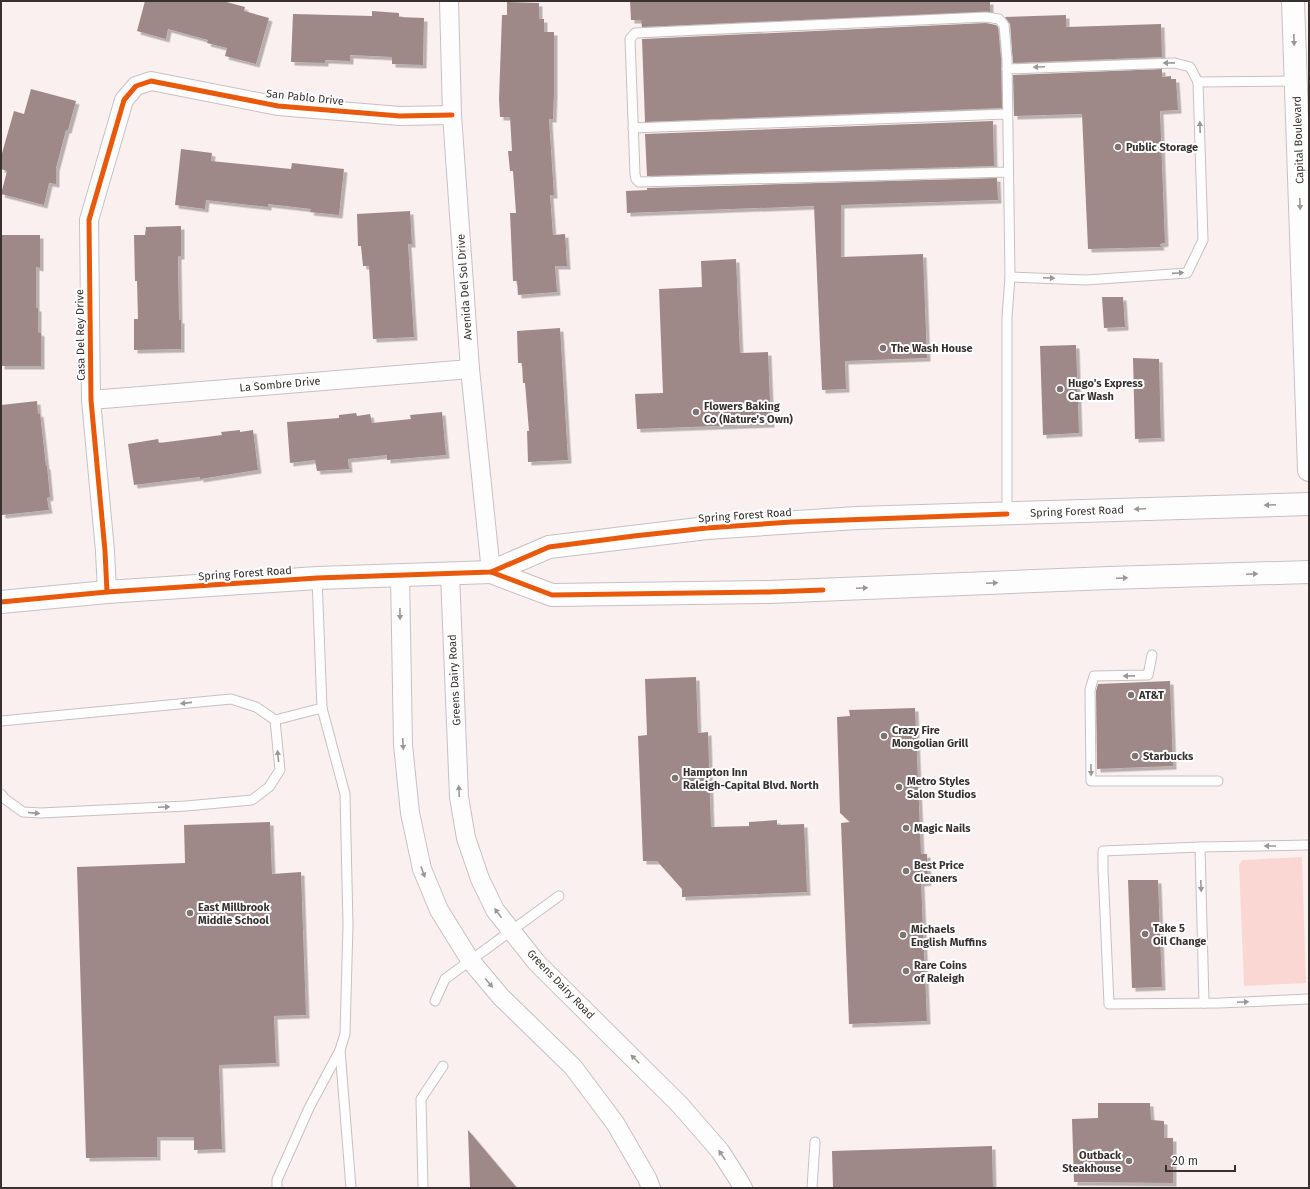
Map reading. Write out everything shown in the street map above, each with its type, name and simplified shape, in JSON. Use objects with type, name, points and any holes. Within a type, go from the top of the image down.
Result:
[{"type":"main road","name":"Capital Boulevard","points":[[1293,1],[1309,470]]},
{"type":"main road","name":"Spring Forest Road","points":[[1,602],[107,592],[317,578],[491,572],[549,547],[707,528],[791,522],[1309,504]]},
{"type":"main road","name":"Spring Forest Road","points":[[491,572],[552,595],[768,592],[1109,578],[1309,572]]},
{"type":"street","name":"Avenida Del Sol Drive","points":[[449,1],[452,115],[470,369],[491,572]]},
{"type":"street","name":"San Pablo Drive","points":[[136,86],[151,81],[278,106],[400,116],[452,115]]},
{"type":"street","name":"Casa Del Rey Drive","points":[[107,592],[105,551],[91,400],[89,220],[124,100],[136,86]]},
{"type":"street","name":"La Sombre Drive","points":[[91,400],[470,369]]},
{"type":"street","name":"Greens Dairy Road","points":[[450,574],[459,797],[466,838],[480,879],[495,910],[537,963],[680,1104],[720,1151],[743,1188]]},
{"type":"street","points":[[400,575],[403,745],[410,813],[422,869],[439,910],[470,960],[501,997],[573,1067],[615,1123],[647,1178],[651,1188]]},
{"type":"lane","points":[[1007,514],[1007,317],[1010,277],[1007,69],[1004,25],[999,19],[986,17],[635,33],[630,39],[635,174],[636,179],[639,182],[1008,172]]},
{"type":"lane","points":[[1007,69],[1175,63],[1190,67],[1198,82],[1203,240],[1187,273],[1086,280],[1010,277]]},
{"type":"lane","points":[[1198,82],[1296,81]]},
{"type":"lane","points":[[633,128],[1008,114]]},
{"type":"lane","points":[[277,1188],[276,1180],[309,1108],[340,1050],[345,1034],[348,925],[345,794],[322,708],[317,578]]},
{"type":"lane","points":[[1152,655],[1148,675],[1094,676],[1090,690],[1092,781],[1218,781]]},
{"type":"lane","points":[[1,721],[231,699],[256,707],[275,720],[322,708]]},
{"type":"lane","points":[[1,794],[5,799],[23,812],[41,813],[186,806],[252,800],[269,787],[280,770],[275,720]]},
{"type":"lane","points":[[1309,845],[1104,851],[1103,869],[1109,1004],[1204,1003],[1309,999]]},
{"type":"lane","points":[[1200,847],[1204,1003]]},
{"type":"lane","points":[[435,1001],[446,979],[559,896]]},
{"type":"lane","points":[[340,1050],[351,1188]]},
{"type":"lane","points":[[423,1188],[421,1099],[443,1066]]},
{"type":"lane","points":[[812,1188],[814,1142]]},
{"type":"shaded area","points":[[1302,857],[1306,983],[1244,986],[1239,865],[1242,860]]},
{"type":"building","points":[[145,1],[223,1],[245,7],[244,11],[269,18],[256,64],[225,56],[227,48],[207,43],[208,40],[168,29],[166,39],[137,31]]},
{"type":"building","points":[[630,1],[990,1],[990,12],[642,27],[641,20],[631,20]]},
{"type":"building","points":[[507,2],[539,3],[539,19],[544,19],[544,32],[554,32],[553,119],[549,119],[554,195],[550,195],[553,235],[565,234],[567,266],[555,266],[557,292],[518,295],[517,281],[513,281],[510,213],[516,213],[513,171],[510,171],[508,151],[512,151],[510,117],[500,117],[499,99],[502,15],[507,15]]},
{"type":"building","points":[[372,11],[399,13],[399,17],[424,18],[423,65],[392,64],[392,57],[350,55],[350,61],[325,60],[325,63],[291,62],[293,14],[372,16]]},
{"type":"building","points":[[1066,15],[1066,27],[1161,24],[1162,57],[1013,63],[1010,24],[1005,17]]},
{"type":"building","points":[[986,23],[996,25],[998,27],[1001,59],[1002,108],[645,122],[642,39]]},
{"type":"building","points":[[1162,69],[1162,77],[1171,76],[1171,79],[1176,79],[1178,110],[1160,111],[1165,243],[1160,244],[1161,247],[1088,249],[1082,114],[1014,116],[1013,75]]},
{"type":"building","points":[[31,89],[76,101],[68,130],[66,130],[56,168],[56,184],[49,183],[44,205],[1,194],[7,171],[1,169],[1,157],[14,111],[24,114]]},
{"type":"building","points":[[993,121],[994,166],[647,176],[645,134]]},
{"type":"building","points":[[181,149],[212,153],[211,161],[291,169],[292,163],[344,169],[339,215],[310,212],[311,209],[268,204],[268,207],[206,200],[205,209],[175,205]]},
{"type":"building","points":[[997,178],[998,200],[841,205],[841,257],[923,254],[927,358],[845,361],[846,389],[822,390],[814,206],[627,213],[626,191],[647,190],[647,188]]},
{"type":"building","points":[[410,211],[412,244],[408,244],[414,337],[373,339],[369,266],[363,266],[361,246],[358,246],[357,214]]},
{"type":"building","points":[[181,226],[181,256],[178,256],[181,349],[134,350],[134,319],[138,319],[134,235],[145,235],[146,227]]},
{"type":"building","points":[[1,235],[40,235],[40,268],[36,267],[36,308],[38,308],[38,332],[41,333],[41,366],[1,366]]},
{"type":"building","points":[[736,259],[740,353],[768,352],[771,424],[637,429],[635,394],[663,393],[659,289],[702,287],[701,261]]},
{"type":"building","points":[[1102,297],[1123,297],[1125,327],[1104,328]]},
{"type":"building","points":[[560,328],[568,460],[528,462],[527,431],[529,431],[525,383],[523,383],[522,363],[518,363],[517,331]]},
{"type":"building","name":"Hugo's Express Car Wash","points":[[1076,345],[1079,433],[1043,435],[1040,346]]},
{"type":"building","points":[[1133,358],[1159,359],[1161,438],[1135,439]]},
{"type":"building","points":[[37,401],[47,466],[50,497],[47,498],[49,510],[2,515],[1,405]]},
{"type":"building","points":[[442,412],[446,455],[387,460],[387,455],[348,459],[349,469],[317,471],[315,460],[290,463],[287,422],[339,418],[339,415],[356,413],[357,416],[370,414],[372,423],[411,419],[410,415]]},
{"type":"building","points":[[240,430],[240,432],[253,430],[258,470],[200,479],[200,477],[134,485],[128,444],[158,439],[159,443],[222,435],[221,432]]},
{"type":"building","name":"Hampton Inn Raleigh-Capital Blvd. North","points":[[696,677],[698,733],[708,732],[711,827],[749,826],[749,822],[777,820],[777,825],[804,824],[807,892],[682,897],[682,889],[657,861],[643,861],[638,736],[647,735],[645,679]]},
{"type":"building","points":[[1170,681],[1173,766],[1097,769],[1096,691],[1098,684]]},
{"type":"building","points":[[915,708],[921,854],[927,854],[928,882],[921,883],[927,1021],[849,1024],[841,823],[850,822],[840,813],[837,717],[850,716],[849,710]]},
{"type":"building","points":[[270,822],[272,874],[301,872],[306,1015],[274,1016],[276,1063],[219,1065],[222,1149],[194,1150],[194,1137],[157,1137],[157,1157],[86,1158],[77,867],[185,863],[184,825]]},
{"type":"building","points":[[1128,880],[1158,880],[1162,987],[1132,988]]},
{"type":"building","points":[[1098,1103],[1150,1103],[1151,1120],[1164,1121],[1164,1138],[1173,1138],[1173,1183],[1074,1182],[1072,1119],[1098,1118]]},
{"type":"building","points":[[468,1130],[517,1188],[470,1188]]},
{"type":"building","points":[[992,1146],[993,1188],[833,1188],[832,1151]]},
{"type":"cycle path","points":[[107,592],[105,551],[91,400],[89,220],[124,100],[136,86],[151,81],[278,106],[400,116],[452,115]]},
{"type":"cycle path","points":[[1,602],[107,592],[317,578],[491,572],[549,547],[634,536],[707,528],[791,522],[1007,514]]},
{"type":"cycle path","points":[[491,572],[552,595],[823,590]]},
{"type":"place","name":"Public Storage","points":[[1118,147]]},
{"type":"place","name":"The Wash House","points":[[883,348]]},
{"type":"place","name":"Hugo's Express Car Wash","points":[[1060,389]]},
{"type":"place","name":"Flowers Baking Co (Nature’s Own)","points":[[696,412]]},
{"type":"place","name":"AT&T","points":[[1131,695]]},
{"type":"place","name":"Crazy Fire Mongolian Grill","points":[[884,736]]},
{"type":"place","name":"Starbucks","points":[[1135,756]]},
{"type":"place","name":"Hampton Inn Raleigh-Capital Blvd. North","points":[[675,778]]},
{"type":"place","name":"Metro Styles Salon Studios","points":[[899,787]]},
{"type":"place","name":"Magic Nails","points":[[906,828]]},
{"type":"place","name":"Best Price Cleaners","points":[[906,871]]},
{"type":"place","name":"East Millbrook Middle School","points":[[190,913]]},
{"type":"place","name":"Take 5 Oil Change","points":[[1145,934]]},
{"type":"place","name":"Michaels English Muffins","points":[[903,935]]},
{"type":"place","name":"Rare Coins of Raleigh","points":[[906,971]]},
{"type":"place","name":"Outback Steakhouse","points":[[1129,1161]]}]
